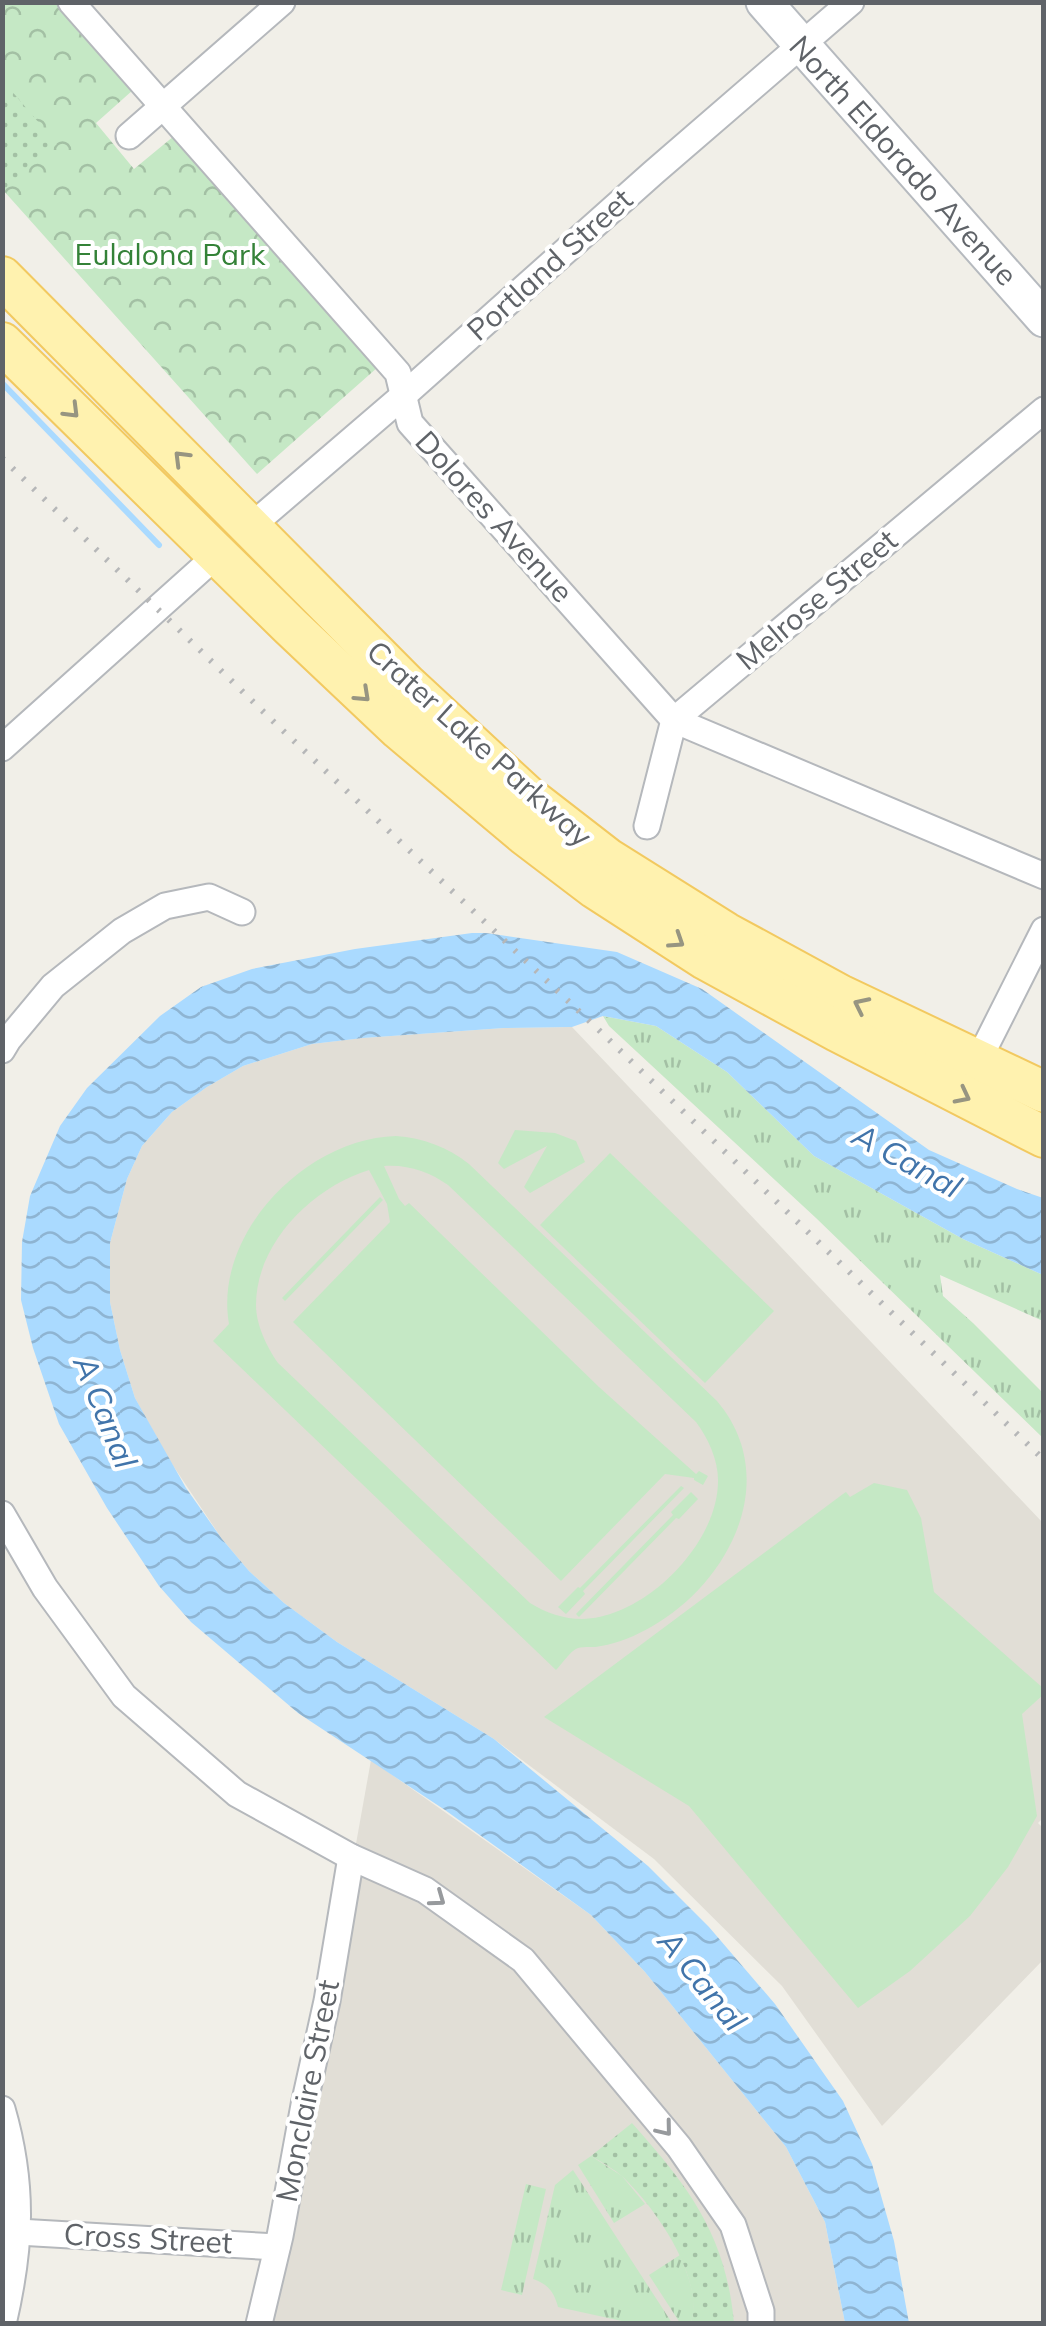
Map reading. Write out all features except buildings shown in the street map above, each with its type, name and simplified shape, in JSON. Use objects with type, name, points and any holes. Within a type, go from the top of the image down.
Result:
[{"type":"main road","name":"Crater Lake Parkway","points":[[2,277],[407,685],[528,797],[608,859],[726,934],[840,994],[1044,1092]]},
{"type":"main road","name":"Crater Lake Parkway","points":[[2,343],[399,728],[524,834],[595,888],[705,960],[1044,1136]]},
{"type":"main road","points":[[218,555],[230,550],[240,552],[306,614],[407,685]]},
{"type":"street","name":"Dolores Avenue","points":[[71,2],[398,373],[410,422],[674,720],[1044,876]]},
{"type":"street","points":[[129,136],[282,2]]},
{"type":"street","name":"North Eldorado Avenue","points":[[764,2],[1044,319]]},
{"type":"street","name":"Portland Street","points":[[249,528],[851,2]]},
{"type":"street","name":"Melrose Street","points":[[674,720],[1044,410]]},
{"type":"street","points":[[2,748],[218,555]]},
{"type":"street","points":[[647,826],[674,720]]},
{"type":"street","points":[[2,1050],[53,986],[122,930],[164,906],[209,897],[242,912]]},
{"type":"street","points":[[978,1061],[1044,930]]},
{"type":"street","points":[[2,1514],[45,1588],[124,1696],[237,1794],[351,1857],[425,1890],[523,1960],[679,2148],[733,2225],[761,2311],[761,2324]]},
{"type":"street","name":"Monclaire Street","points":[[259,2324],[327,2001],[351,1857]]},
{"type":"street","points":[[2,2109],[18,2185],[13,2281],[3,2324]]},
{"type":"street","name":"Cross Street","points":[[18,2232],[278,2246]]},
{"type":"shaded area","points":[[572,1027],[1043,1523],[1044,1817],[1038,1823],[1044,1829],[1043,1960],[882,2126],[782,1986],[654,1859],[494,1739],[337,1642],[249,1571],[222,1539],[168,1458],[135,1398],[120,1350],[110,1302],[110,1243],[127,1179],[142,1146],[172,1112],[243,1066],[312,1044],[504,1028]]},
{"type":"shaded area","points":[[371,1760],[591,1915],[645,1972],[786,2147],[825,2222],[845,2323],[270,2324]]},
{"type":"green space","name":"Eulalona Park","points":[[2,3],[58,3],[133,90],[96,123],[134,169],[174,136],[378,367],[257,474],[3,190]]},
{"type":"green space","points":[[10,89],[57,144],[3,191],[3,95]]},
{"type":"green space","points":[[603,1016],[656,1026],[727,1072],[814,1156],[963,1239],[1043,1275],[1043,1321],[940,1275],[943,1296],[1043,1393],[1043,1438],[816,1218],[609,1026]]},
{"type":"green space","points":[[515,1130],[555,1133],[576,1141],[585,1162],[530,1193],[524,1187],[547,1146],[504,1169],[498,1163]]},
{"type":"green space","points":[[396,1136],[416,1139],[444,1148],[469,1164],[717,1401],[736,1431],[746,1463],[746,1495],[738,1527],[724,1557],[704,1584],[651,1627],[614,1643],[578,1648],[556,1670],[213,1341],[229,1324],[228,1290],[236,1257],[251,1225],[300,1172],[330,1153],[363,1141]],"holes":[[[384,1166],[418,1170],[448,1185],[696,1422],[704,1435],[718,1472],[715,1504],[706,1528],[674,1573],[630,1606],[582,1619],[555,1615],[530,1603],[278,1363],[270,1350],[256,1313],[266,1260],[277,1240],[309,1204],[348,1178],[369,1170],[387,1204],[390,1222],[293,1322],[561,1581],[665,1474],[694,1478],[703,1485],[708,1476],[699,1471],[696,1474],[599,1387],[409,1203],[405,1206]]]},
{"type":"green space","points":[[610,1153],[774,1311],[705,1383],[540,1225]]},
{"type":"green space","points":[[380,1197],[383,1200],[285,1301],[282,1298]]},
{"type":"green space","points":[[874,1483],[907,1490],[921,1518],[934,1592],[1043,1688],[1044,1694],[1022,1714],[1037,1816],[1008,1867],[970,1916],[910,1971],[858,2008],[689,1806],[544,1717],[843,1494],[846,1492],[850,1497]]},
{"type":"green space","points":[[681,1486],[684,1488],[583,1591],[585,1594],[566,1614],[558,1607],[580,1588]]},
{"type":"green space","points":[[691,1492],[698,1499],[579,1617],[576,1614]]},
{"type":"green space","points":[[632,2123],[671,2169],[701,2214],[723,2264],[734,2323],[691,2323],[691,2285],[663,2225],[624,2178],[591,2156]]},
{"type":"green space","points":[[591,2156],[622,2176],[645,2204],[614,2223],[578,2165]]},
{"type":"green space","points":[[573,2170],[672,2323],[631,2323],[558,2307],[550,2289],[533,2279],[555,2185]]},
{"type":"green space","points":[[526,2184],[546,2189],[522,2295],[501,2290]]},
{"type":"green space","points":[[680,2255],[693,2297],[691,2323],[680,2323],[649,2275]]},
{"type":"water","name":"A Canal","points":[[472,933],[617,952],[702,989],[929,1150],[1043,1198],[1043,1275],[963,1239],[814,1156],[727,1072],[656,1026],[603,1016],[572,1027],[504,1028],[312,1044],[243,1066],[172,1112],[142,1146],[127,1179],[110,1243],[110,1302],[135,1398],[186,1488],[222,1539],[284,1603],[337,1642],[494,1739],[648,1866],[709,1927],[775,2004],[843,2101],[872,2164],[894,2241],[909,2323],[845,2323],[825,2222],[786,2147],[645,1972],[591,1915],[445,1810],[298,1713],[191,1622],[159,1586],[107,1508],[59,1424],[33,1348],[21,1300],[22,1242],[30,1196],[60,1126],[87,1088],[160,1016],[201,987],[252,969],[355,949]]},
{"type":"waterway","points":[[2,383],[159,545]]},
{"type":"railway","points":[[2,458],[1044,1460]]}]
